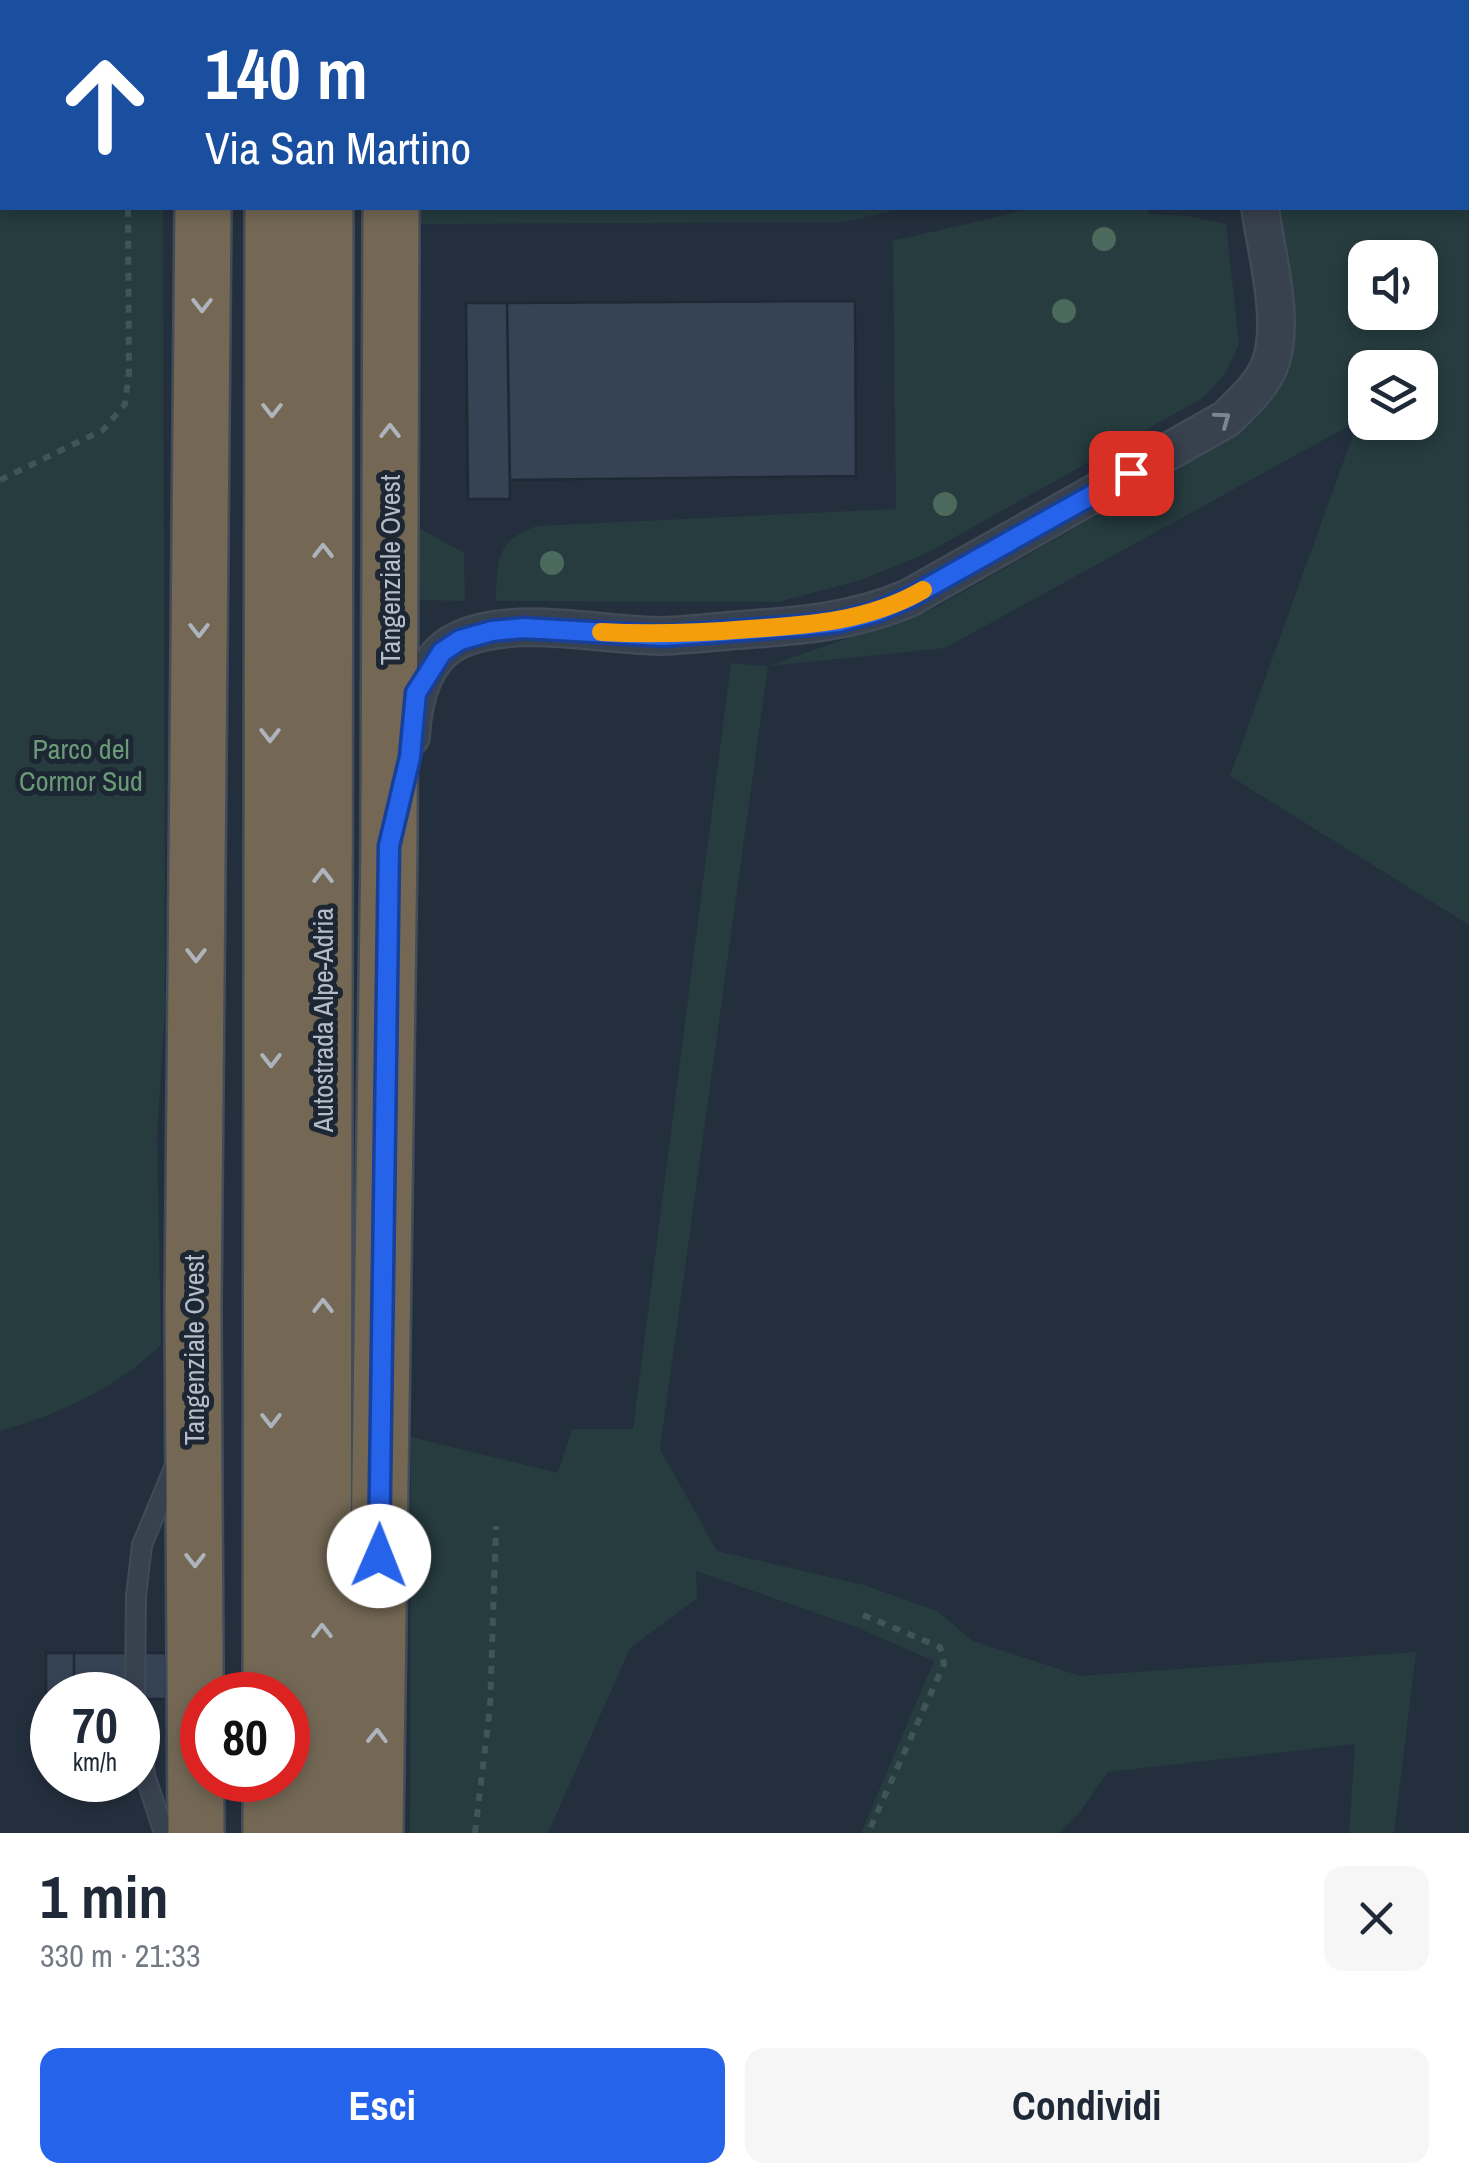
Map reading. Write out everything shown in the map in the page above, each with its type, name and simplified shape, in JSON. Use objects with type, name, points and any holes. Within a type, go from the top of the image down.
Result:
[{"type":"highway","name":"Tangenziale Ovest","points":[[196,1833],[194,1220],[203,210]]},
{"type":"highway","name":"Autostrada Alpe-Adria","points":[[271,1672],[273,210]]},
{"type":"highway","name":"Autostrada Alpe-Adria","points":[[322,1833],[325,210]]},
{"type":"highway","name":"Tangenziale Ovest","points":[[375,1833],[389,846],[390,210]]},
{"type":"highway","points":[[271,1802],[271,1833]]},
{"type":"street","points":[[389,846],[410,757],[416,693],[442,652],[460,640],[523,628],[682,634],[838,622],[876,612],[909,598],[1226,419],[1250,396],[1270,364],[1277,328],[1260,210]]},
{"type":"lane","points":[[135,1672],[136,1596],[142,1545],[176,1462],[179,1284],[194,1220]]},
{"type":"lane","points":[[154,1802],[164,1833]]},
{"type":"path","points":[[0,480],[103,430],[125,404],[129,373],[128,210]]},
{"type":"path","points":[[476,1833],[490,1707],[496,1526]]},
{"type":"path","points":[[863,1615],[940,1646],[944,1664],[868,1833]]},
{"type":"green space","name":"Parco del Cormor Sud","points":[[0,210],[163,210],[165,1009],[157,1136],[161,1345],[86,1398],[0,1431]]},
{"type":"green space","points":[[418,210],[895,210],[844,222],[418,224]]},
{"type":"green space","points":[[1026,210],[1148,210],[1149,214],[1188,216],[1226,224],[1239,344],[1225,374],[1204,397],[927,553],[861,580],[778,602],[496,601],[501,554],[513,538],[537,526],[896,509],[893,241]]},
{"type":"green space","points":[[1278,210],[1468,210],[1469,925],[1230,776],[1351,440],[1438,440],[1438,350],[1348,350],[1348,426],[945,648],[768,666],[935,608],[1180,468],[1251,422],[1284,375]]},
{"type":"green space","points":[[407,521],[464,553],[465,601],[418,600],[404,583]]},
{"type":"green space","points":[[731,663],[768,666],[660,1449],[717,1551],[864,1585],[937,1611],[973,1641],[1080,1676],[1416,1652],[1394,1833],[1349,1833],[1355,1744],[1108,1772],[1079,1813],[1059,1833],[861,1833],[934,1661],[856,1627],[696,1571],[697,1598],[630,1648],[548,1833],[410,1833],[411,1437],[558,1473],[572,1429],[633,1429]]},
{"type":"building","points":[[855,301],[856,476],[510,480],[507,303]]},
{"type":"building","points":[[466,303],[507,303],[510,499],[468,499]]},
{"type":"building","points":[[46,1653],[74,1653],[74,1672],[46,1672]]},
{"type":"building","points":[[74,1653],[166,1653],[166,1699],[160,1699],[160,1672],[74,1672]]},
{"type":"slow traffic","points":[[601,632],[663,636],[838,622],[876,612],[923,590]]},
{"type":"route","points":[[379,1556],[389,846],[410,757],[416,693],[426,674],[442,652],[460,640],[492,631],[523,628],[663,636],[838,622],[876,612],[909,598],[1131,473]]}]
